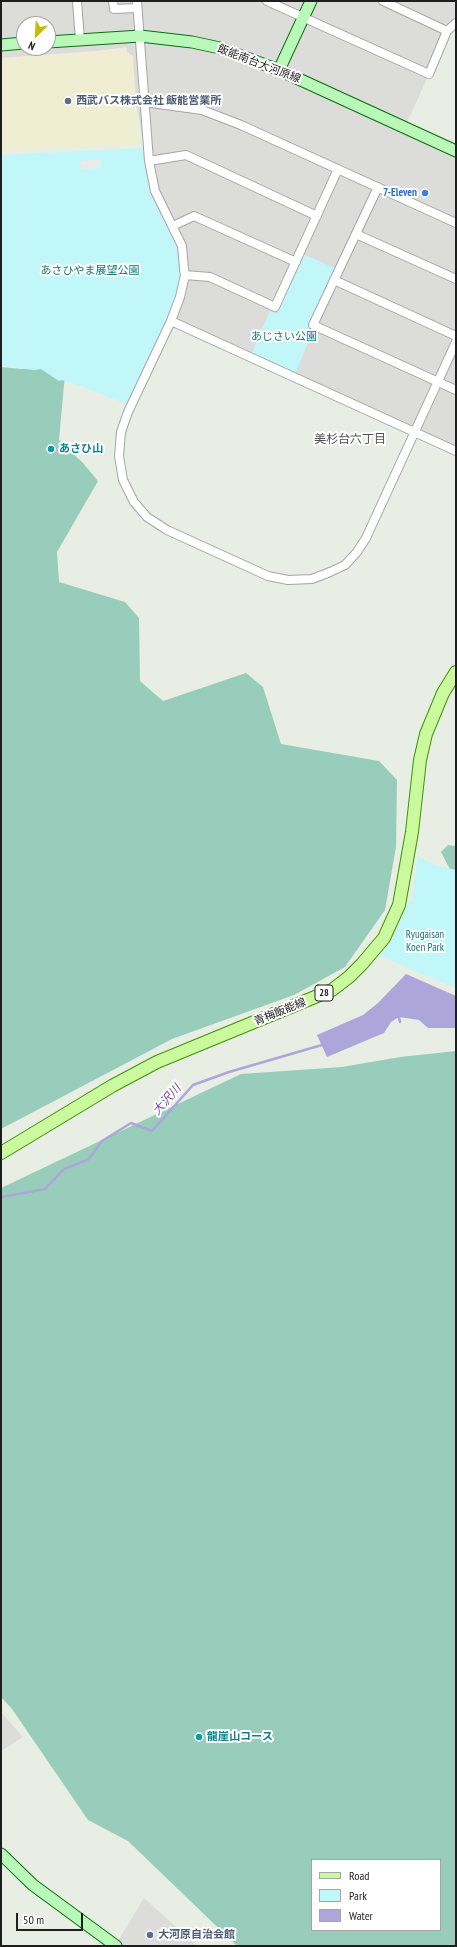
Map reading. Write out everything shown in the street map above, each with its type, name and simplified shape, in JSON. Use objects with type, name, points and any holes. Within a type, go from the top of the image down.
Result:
[{"type":"main road","name":"青梅飯能線","points":[[1,1153],[112,1086],[157,1062],[332,990],[349,977],[362,964],[384,938],[399,905],[412,832],[420,760],[426,734],[443,694],[456,672]]},
{"type":"street","points":[[77,1],[80,40]]},
{"type":"street","points":[[113,1],[114,9],[137,4],[149,161],[156,191],[182,246],[185,275],[180,297],[171,321],[128,412],[121,432],[119,456],[122,480],[134,502],[147,517],[167,530],[268,576],[288,580],[312,579],[345,565],[357,552],[366,538],[456,342]]},
{"type":"street","points":[[267,1],[428,74],[447,31],[456,22]]},
{"type":"street","points":[[279,70],[312,1]]},
{"type":"street","points":[[383,1],[447,31]]},
{"type":"street","name":"飯能南台大河原線","points":[[56,42],[140,36],[192,42],[220,48],[279,70],[456,151]]},
{"type":"street","points":[[1,45],[16,44]]},
{"type":"street","points":[[144,102],[202,110],[241,125],[456,223]]},
{"type":"street","points":[[149,161],[186,156],[317,216]]},
{"type":"street","points":[[185,275],[210,277],[275,307],[338,169]]},
{"type":"street","points":[[378,187],[314,325],[456,390]]},
{"type":"street","points":[[173,226],[194,216],[296,262]]},
{"type":"street","points":[[356,234],[456,279]]},
{"type":"street","points":[[334,280],[456,336]]},
{"type":"street","points":[[171,321],[456,451]]},
{"type":"street","points":[[1,1854],[33,1885],[116,1946]]},
{"type":"shaded area","points":[[1,1],[456,1],[456,23],[429,74],[405,127],[456,151],[456,451],[171,321],[153,196],[126,47],[1,64]]},
{"type":"shaded area","name":"西武バス株式会社 飯能営業所","points":[[123,49],[133,56],[138,144],[1,150],[1,58],[56,56],[56,54]]},
{"type":"shaded area","points":[[100,159],[101,168],[81,170],[80,161]]},
{"type":"shaded area","points":[[66,363],[59,440],[83,463],[98,481],[57,552],[59,582],[125,602],[139,618],[140,681],[163,701],[246,673],[263,687],[281,744],[379,761],[397,780],[396,847],[385,910],[345,967],[294,995],[172,1039],[1,1129],[1,367],[22,369]]},
{"type":"shaded area","points":[[448,845],[456,846],[456,881],[441,852]]},
{"type":"shaded area","points":[[456,1051],[456,1946],[237,1946],[128,1841],[88,1820],[12,1709],[1,1697],[1,1188],[241,1074],[342,1067],[400,1057]]},
{"type":"shaded area","points":[[1,1712],[23,1737],[1,1751]]},
{"type":"shaded area","points":[[144,1898],[197,1946],[115,1946]]},
{"type":"green space","name":"あさひやま展望公園","points":[[142,148],[149,181],[177,244],[181,271],[177,294],[171,311],[129,405],[81,386],[62,380],[59,381],[41,369],[34,370],[1,366],[1,155]]},
{"type":"green space","name":"あじさい公園","points":[[303,254],[335,268],[309,328],[313,331],[295,374],[251,355],[270,311],[277,314]]},
{"type":"green space","name":"Ryugaisan Koen Park","points":[[418,856],[434,865],[456,870],[456,988],[380,956],[393,938],[409,902],[412,900]]},
{"type":"water","points":[[406,974],[456,996],[456,1028],[428,1028],[419,1020],[399,1017],[391,1022],[384,1033],[327,1057],[317,1035],[363,1015],[378,1003]]},
{"type":"waterway","points":[[399,1017],[400,1022]]},
{"type":"waterway","name":"大沢川","points":[[1,1197],[45,1189],[64,1169],[89,1159],[102,1141],[131,1123],[152,1131],[193,1085],[229,1072],[322,1045]]},
{"type":"place","name":"西武バス株式会社 飯能営業所","points":[[68,101]]},
{"type":"place","name":"7-Eleven","points":[[425,193]]},
{"type":"place","name":"あさひ山","points":[[51,449]]},
{"type":"place","name":"龍崖山コース","points":[[199,1737]]},
{"type":"place","name":"大河原自治会館","points":[[150,1935]]},
{"type":"district","name":"美杉台六丁目","points":[[350,440]]}]
